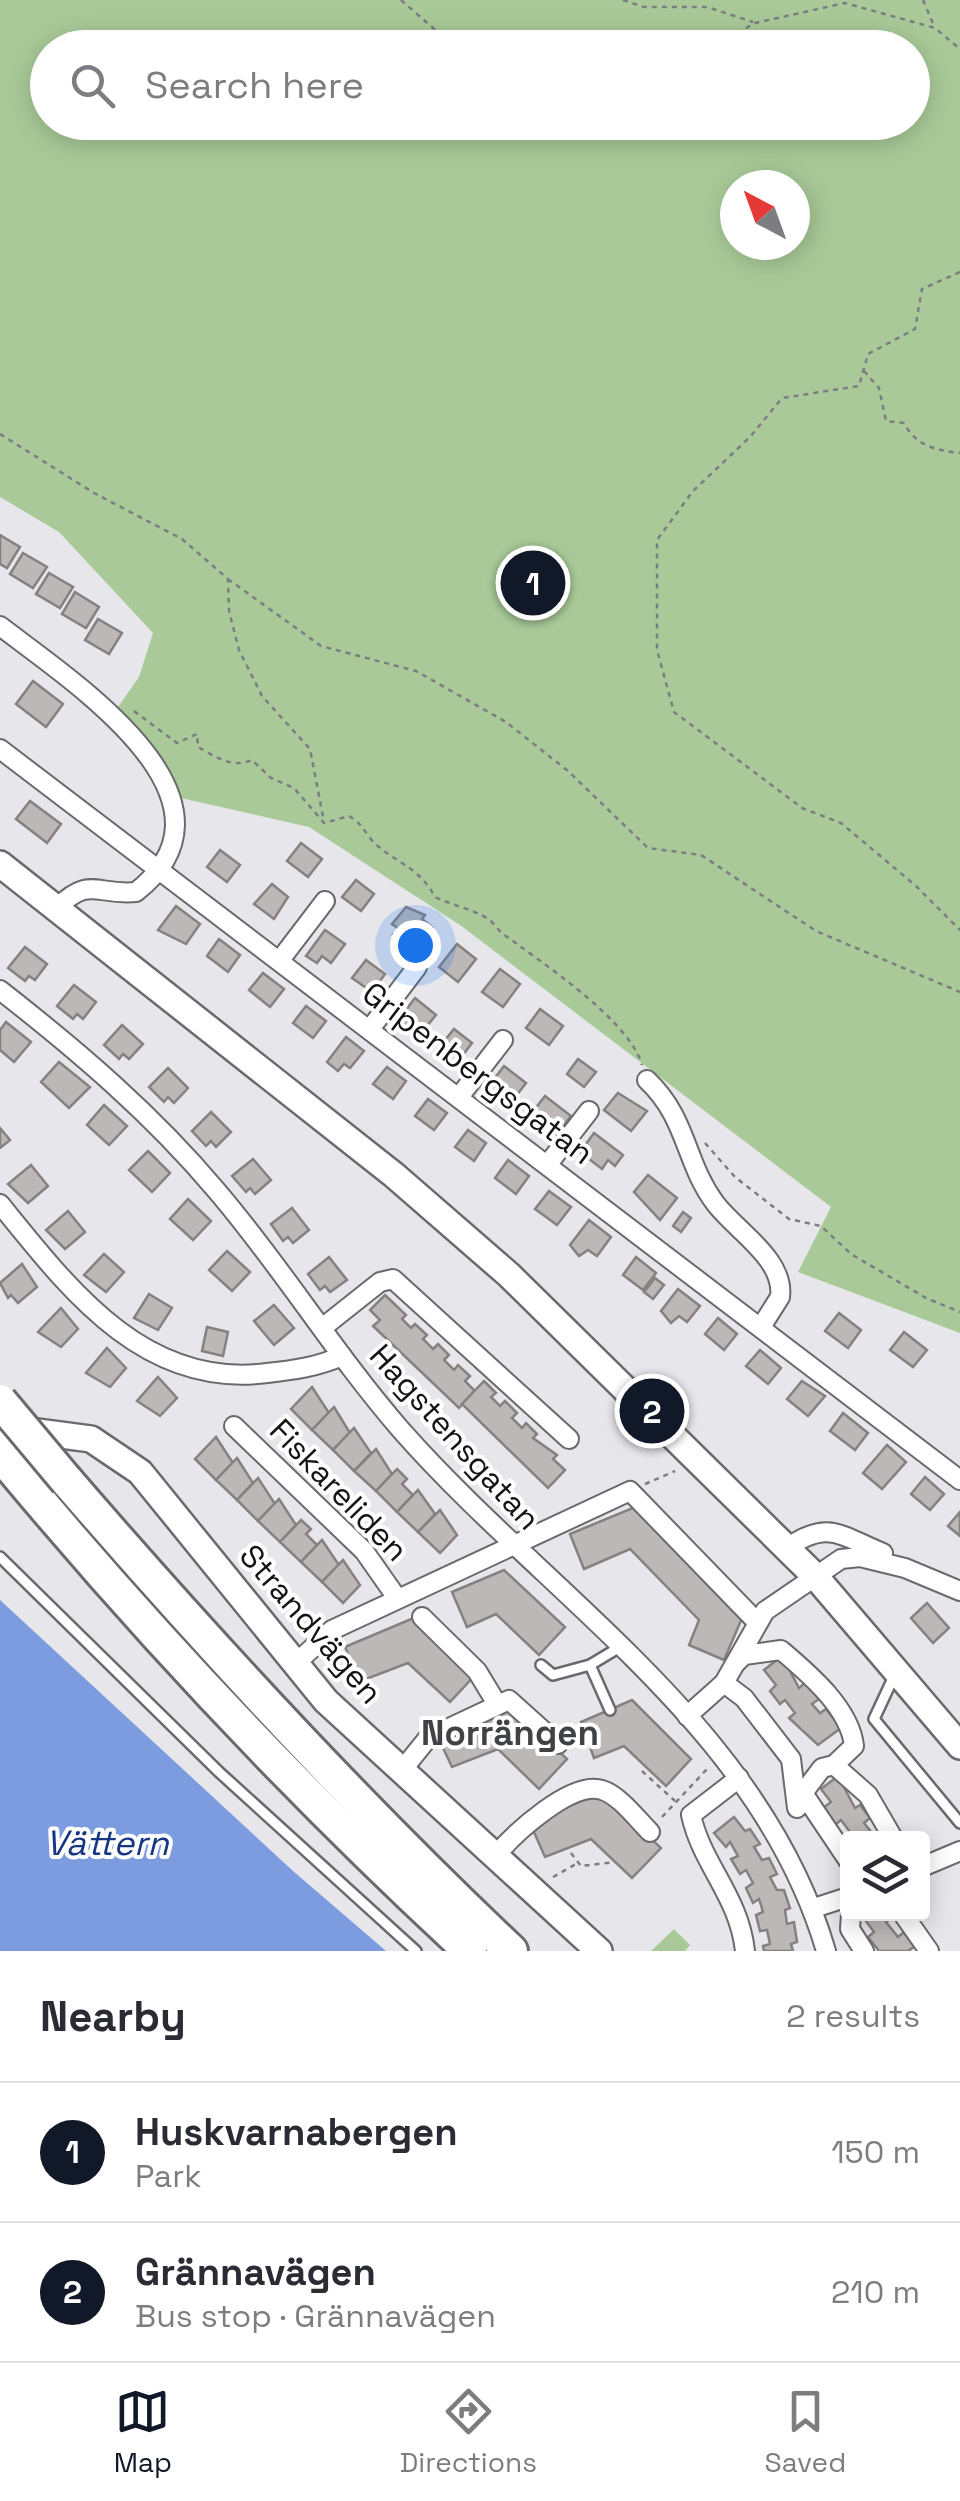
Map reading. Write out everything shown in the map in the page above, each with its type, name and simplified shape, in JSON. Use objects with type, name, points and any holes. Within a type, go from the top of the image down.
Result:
[{"type":"highway","points":[[0,1401],[174,1604],[353,1797],[511,1951]]},
{"type":"highway","points":[[0,1454],[174,1652],[470,1951]]},
{"type":"main road","points":[[0,864],[394,1175],[510,1275],[700,1458],[815,1576],[960,1746]]},
{"type":"main road","name":"Strandvägen","points":[[0,1427],[66,1432],[92,1439],[140,1472],[326,1701],[599,1951]]},
{"type":"street","points":[[0,626],[112,715],[155,768],[178,824],[176,839],[159,868],[136,892],[120,894],[89,886],[75,890],[57,908]]},
{"type":"street","name":"Gripenbergsgatan","points":[[0,749],[960,1480]]},
{"type":"street","points":[[280,960],[325,901]]},
{"type":"street","points":[[370,1029],[417,967]]},
{"type":"street","name":"Hagstensgatan","points":[[0,990],[92,1064],[171,1140],[256,1239],[401,1429],[509,1544],[622,1646],[687,1716],[739,1778],[778,1836],[814,1908],[826,1951]]},
{"type":"street","points":[[459,1097],[503,1040]]},
{"type":"street","points":[[646,1080],[677,1114],[704,1186],[716,1204],[776,1272],[780,1298],[761,1327]]},
{"type":"street","points":[[548,1164],[589,1111]]},
{"type":"street","points":[[0,1204],[73,1293],[108,1324],[174,1364],[208,1374],[252,1375],[318,1367],[342,1356]]},
{"type":"street","points":[[322,1328],[380,1282],[393,1279],[569,1439]]},
{"type":"street","name":"Fiskareliden","points":[[234,1426],[364,1551],[397,1598]]},
{"type":"street","points":[[630,1491],[757,1622]]},
{"type":"street","name":"Fiskareliden","points":[[295,1664],[332,1630],[509,1544],[630,1491]]},
{"type":"street","points":[[787,1548],[808,1532],[825,1530],[884,1554],[905,1568]]},
{"type":"street","points":[[687,1716],[724,1683],[765,1612],[841,1559],[860,1557],[905,1568],[960,1591]]},
{"type":"street","points":[[422,1617],[477,1671],[497,1704]]},
{"type":"street","points":[[734,1664],[744,1655],[780,1650],[822,1688],[852,1733],[854,1746],[834,1764],[822,1768],[778,1836]]},
{"type":"street","points":[[724,1683],[744,1698],[790,1759],[800,1800],[840,1850]]},
{"type":"street","points":[[403,1770],[428,1738],[508,1700],[558,1744]]},
{"type":"street","points":[[834,1764],[868,1795],[889,1831]]},
{"type":"street","points":[[739,1778],[691,1815],[702,1850],[714,1864],[740,1918],[745,1951]]},
{"type":"street","points":[[497,1854],[524,1822],[592,1789],[605,1790],[650,1832]]},
{"type":"street","points":[[930,1864],[960,1851]]},
{"type":"street","points":[[814,1908],[840,1900]]},
{"type":"street","points":[[851,1921],[850,1929],[864,1951]]},
{"type":"street","points":[[908,1921],[929,1951]]},
{"type":"lane","points":[[0,1557],[219,1772],[416,1951]]},
{"type":"lane","points":[[541,1665],[553,1675],[590,1665],[622,1646]]},
{"type":"lane","points":[[590,1665],[610,1710]]},
{"type":"lane","points":[[896,1672],[874,1719],[960,1823]]},
{"type":"path","points":[[401,0],[435,30]]},
{"type":"path","points":[[623,0],[644,8],[706,7],[755,23]]},
{"type":"path","points":[[923,0],[935,28]]},
{"type":"path","points":[[743,30],[755,23],[847,2],[935,28],[960,49]]},
{"type":"path","points":[[960,272],[922,289],[914,329],[868,354],[858,386],[782,398],[750,436],[693,490],[656,540],[657,650],[674,712],[802,808],[841,823],[916,886],[960,930]]},
{"type":"path","points":[[863,370],[879,388],[886,422],[904,423],[912,439],[960,454]]},
{"type":"path","points":[[0,434],[94,493],[182,539],[228,579],[322,646],[416,671],[506,722],[568,771],[648,848],[701,854],[816,931],[960,992]]},
{"type":"path","points":[[228,579],[230,612],[240,650],[262,696],[310,749],[324,823]]},
{"type":"path","points":[[112,715],[134,711],[177,742],[197,734],[198,746],[213,758],[245,764],[252,760],[272,778],[294,788],[324,823]]},
{"type":"path","points":[[324,823],[349,816],[363,825],[370,840],[417,874],[435,897],[489,918],[500,932],[528,948],[614,1024],[640,1054],[646,1080]]},
{"type":"path","points":[[703,1141],[735,1176],[790,1220],[821,1226],[851,1254],[926,1298],[960,1312]]},
{"type":"path","points":[[630,1491],[700,1458]]},
{"type":"path","points":[[650,1832],[720,1756]]},
{"type":"path","points":[[642,1771],[691,1815]]},
{"type":"path","points":[[571,1853],[578,1862],[599,1867],[615,1862]]},
{"type":"path","points":[[539,1893],[550,1879],[578,1862]]},
{"type":"green space","points":[[0,0],[960,0],[960,1333],[798,1272],[831,1207],[460,925],[309,827],[181,798],[165,762],[118,707],[139,677],[153,633],[59,532],[0,497]]},
{"type":"green space","points":[[674,1929],[690,1945],[685,1951],[651,1951]]},
{"type":"water","name":"Vättern","points":[[0,1600],[293,1871],[386,1951],[0,1951]]},
{"type":"building","points":[[0,535],[20,547],[7,568],[0,564]]},
{"type":"building","points":[[23,553],[47,567],[33,588],[10,574]]},
{"type":"building","points":[[49,573],[73,587],[60,608],[36,594]]},
{"type":"building","points":[[75,592],[99,607],[86,628],[62,614]]},
{"type":"building","points":[[98,619],[122,633],[109,654],[85,640]]},
{"type":"building","points":[[33,681],[63,704],[46,727],[16,704]]},
{"type":"building","points":[[30,801],[61,824],[47,843],[16,819]]},
{"type":"building","points":[[301,843],[322,859],[308,877],[287,861]]},
{"type":"building","points":[[220,850],[240,865],[227,882],[207,867]]},
{"type":"building","points":[[356,880],[374,894],[361,911],[342,897]]},
{"type":"building","points":[[272,884],[288,897],[274,919],[254,904]]},
{"type":"building","points":[[176,906],[200,924],[186,944],[158,930]]},
{"type":"building","points":[[406,907],[425,915],[422,919],[433,928],[420,945],[409,937],[403,943],[393,935],[399,929],[392,924]]},
{"type":"building","points":[[325,930],[345,944],[331,963],[322,956],[317,963],[306,956]]},
{"type":"building","points":[[219,939],[240,955],[228,972],[207,956]]},
{"type":"building","points":[[457,944],[476,959],[458,982],[439,967]]},
{"type":"building","points":[[25,947],[47,964],[35,980],[29,976],[25,981],[8,968]]},
{"type":"building","points":[[366,960],[385,974],[372,992],[352,978]]},
{"type":"building","points":[[500,969],[520,984],[503,1007],[482,992]]},
{"type":"building","points":[[263,973],[284,989],[270,1007],[249,990]]},
{"type":"building","points":[[74,985],[96,1002],[83,1019],[77,1014],[73,1019],[57,1006]]},
{"type":"building","points":[[415,998],[436,1015],[422,1032],[414,1026],[409,1032],[396,1023]]},
{"type":"building","points":[[306,1006],[326,1021],[313,1038],[293,1023]]},
{"type":"building","points":[[540,1009],[563,1026],[549,1045],[526,1028]]},
{"type":"building","points":[[6,1022],[31,1042],[14,1062],[0,1050],[0,1030]]},
{"type":"building","points":[[122,1025],[143,1044],[129,1059],[123,1054],[119,1059],[104,1045]]},
{"type":"building","points":[[454,1029],[472,1043],[460,1059],[441,1045]]},
{"type":"building","points":[[346,1037],[364,1051],[350,1068],[344,1064],[338,1071],[327,1062]]},
{"type":"building","points":[[578,1059],[596,1072],[584,1087],[567,1074]]},
{"type":"building","points":[[59,1062],[90,1087],[69,1108],[41,1082]]},
{"type":"building","points":[[504,1066],[526,1083],[513,1100],[491,1083]]},
{"type":"building","points":[[387,1067],[406,1081],[393,1099],[373,1084]]},
{"type":"building","points":[[168,1068],[188,1088],[174,1103],[168,1097],[164,1102],[149,1087]]},
{"type":"building","points":[[618,1093],[647,1111],[631,1131],[604,1110]]},
{"type":"building","points":[[545,1096],[571,1116],[557,1134],[531,1114]]},
{"type":"building","points":[[428,1099],[447,1113],[434,1130],[415,1116]]},
{"type":"building","points":[[104,1105],[127,1126],[109,1145],[87,1125]]},
{"type":"building","points":[[211,1112],[231,1132],[216,1147],[211,1141],[206,1146],[192,1131]]},
{"type":"building","points":[[0,1128],[10,1140],[0,1148]]},
{"type":"building","points":[[468,1130],[486,1143],[474,1161],[455,1147]]},
{"type":"building","points":[[594,1133],[623,1155],[615,1166],[608,1160],[602,1169],[580,1152]]},
{"type":"building","points":[[148,1151],[170,1173],[152,1192],[129,1170]]},
{"type":"building","points":[[253,1159],[271,1180],[255,1194],[250,1188],[246,1192],[232,1176]]},
{"type":"building","points":[[508,1160],[529,1176],[516,1194],[495,1178]]},
{"type":"building","points":[[31,1165],[48,1186],[28,1203],[8,1184]]},
{"type":"building","points":[[648,1175],[677,1198],[660,1220],[634,1192]]},
{"type":"building","points":[[549,1191],[571,1207],[557,1225],[535,1209]]},
{"type":"building","points":[[188,1199],[211,1221],[193,1240],[170,1219]]},
{"type":"building","points":[[292,1208],[309,1230],[293,1243],[288,1237],[283,1241],[271,1224]]},
{"type":"building","points":[[68,1211],[85,1232],[65,1249],[46,1230]]},
{"type":"building","points":[[683,1212],[691,1218],[681,1232],[673,1226]]},
{"type":"building","points":[[589,1220],[611,1237],[597,1256],[588,1250],[579,1256],[570,1245]]},
{"type":"building","points":[[227,1251],[250,1272],[232,1291],[209,1270]]},
{"type":"building","points":[[104,1254],[124,1272],[106,1292],[84,1275]]},
{"type":"building","points":[[329,1257],[347,1280],[330,1292],[325,1286],[320,1290],[308,1274]]},
{"type":"building","points":[[636,1257],[656,1273],[643,1290],[623,1275]]},
{"type":"building","points":[[22,1264],[37,1287],[18,1303],[11,1295],[8,1298],[0,1283]]},
{"type":"building","points":[[655,1278],[664,1285],[653,1299],[644,1292]]},
{"type":"building","points":[[678,1289],[700,1306],[687,1322],[679,1316],[671,1323],[661,1311]]},
{"type":"building","points":[[149,1294],[172,1308],[158,1330],[134,1318]]},
{"type":"building","points":[[385,1295],[406,1315],[402,1319],[411,1328],[415,1324],[427,1335],[423,1339],[433,1349],[438,1344],[449,1355],[444,1360],[454,1370],[458,1365],[470,1376],[465,1381],[475,1391],[459,1408],[373,1326],[380,1320],[370,1310]]},
{"type":"building","points":[[274,1305],[294,1328],[274,1345],[254,1321]]},
{"type":"building","points":[[61,1308],[78,1329],[61,1347],[38,1332]]},
{"type":"building","points":[[839,1313],[861,1330],[848,1348],[825,1331]]},
{"type":"building","points":[[718,1318],[737,1334],[724,1350],[705,1334]]},
{"type":"building","points":[[207,1327],[228,1332],[223,1356],[202,1351]]},
{"type":"building","points":[[904,1332],[927,1350],[913,1367],[890,1350]]},
{"type":"building","points":[[107,1348],[126,1368],[110,1387],[86,1373]]},
{"type":"building","points":[[760,1350],[781,1368],[768,1384],[746,1366]]},
{"type":"building","points":[[158,1377],[177,1398],[160,1416],[137,1401]]},
{"type":"building","points":[[484,1381],[496,1393],[491,1397],[500,1406],[505,1401],[517,1413],[512,1418],[522,1428],[526,1423],[537,1434],[533,1438],[557,1455],[553,1459],[565,1470],[548,1488],[462,1404]]},
{"type":"building","points":[[802,1381],[825,1396],[808,1416],[787,1399]]},
{"type":"building","points":[[312,1387],[329,1413],[312,1430],[291,1409]]},
{"type":"building","points":[[334,1407],[350,1433],[333,1450],[312,1430]]},
{"type":"building","points":[[843,1413],[868,1433],[855,1450],[830,1431]]},
{"type":"building","points":[[354,1428],[371,1453],[354,1471],[333,1450]]},
{"type":"building","points":[[216,1437],[233,1463],[216,1480],[195,1459]]},
{"type":"building","points":[[887,1445],[906,1462],[882,1489],[863,1473]]},
{"type":"building","points":[[376,1449],[392,1474],[376,1491],[354,1471]]},
{"type":"building","points":[[237,1458],[253,1483],[237,1500],[216,1480]]},
{"type":"building","points":[[397,1469],[407,1479],[402,1484],[413,1495],[397,1512],[376,1491]]},
{"type":"building","points":[[925,1477],[944,1494],[930,1510],[911,1494]]},
{"type":"building","points":[[258,1478],[275,1504],[258,1521],[237,1500]]},
{"type":"building","points":[[418,1490],[435,1514],[418,1532],[397,1512]]},
{"type":"building","points":[[279,1499],[296,1525],[280,1542],[258,1521]]},
{"type":"building","points":[[640,1505],[745,1611],[724,1660],[689,1645],[699,1620],[630,1549],[584,1569],[570,1534]]},
{"type":"building","points":[[440,1510],[457,1535],[440,1553],[418,1532]]},
{"type":"building","points":[[960,1512],[960,1536],[948,1526]]},
{"type":"building","points":[[301,1520],[311,1529],[306,1534],[317,1545],[301,1562],[280,1542]]},
{"type":"building","points":[[322,1540],[339,1565],[322,1582],[301,1562]]},
{"type":"building","points":[[343,1560],[360,1585],[343,1603],[322,1582]]},
{"type":"building","points":[[504,1570],[565,1627],[539,1655],[496,1614],[467,1627],[452,1592]]},
{"type":"building","points":[[927,1603],[949,1628],[933,1643],[911,1618]]},
{"type":"building","points":[[416,1617],[476,1674],[450,1702],[408,1663],[361,1681],[345,1647]]},
{"type":"building","points":[[782,1656],[799,1688],[806,1682],[819,1699],[812,1704],[820,1713],[826,1709],[841,1728],[818,1745],[789,1718],[795,1713],[785,1700],[780,1704],[770,1691],[776,1685],[764,1670]]},
{"type":"building","points":[[632,1700],[691,1759],[666,1786],[624,1746],[594,1758],[581,1722]]},
{"type":"building","points":[[508,1702],[567,1759],[539,1789],[498,1749],[452,1767],[437,1735]]},
{"type":"building","points":[[838,1776],[855,1808],[860,1805],[870,1818],[864,1823],[870,1831],[849,1831],[841,1820],[835,1825],[823,1808],[831,1802],[821,1789]]},
{"type":"building","points":[[600,1791],[661,1848],[632,1878],[591,1839],[545,1857],[530,1823]]},
{"type":"building","points":[[734,1817],[745,1831],[750,1829],[760,1844],[754,1847],[762,1860],[769,1858],[777,1874],[770,1877],[777,1890],[784,1890],[790,1908],[785,1910],[787,1924],[794,1922],[797,1942],[791,1944],[793,1951],[764,1951],[763,1946],[770,1944],[767,1930],[760,1931],[756,1915],[763,1912],[759,1899],[753,1903],[746,1888],[753,1883],[746,1870],[740,1874],[731,1859],[738,1856],[730,1842],[726,1847],[714,1833]]},
{"type":"building","points":[[866,1921],[888,1921],[898,1937],[904,1932],[915,1946],[908,1951],[879,1951],[868,1937],[874,1932]]},
{"type":"place","name":"Huskvarnabergen","points":[[533,583]]},
{"type":"place","name":"Grännavägen","points":[[652,1411]]},
{"type":"district","name":"Norrängen","points":[[510,1733]]}]
